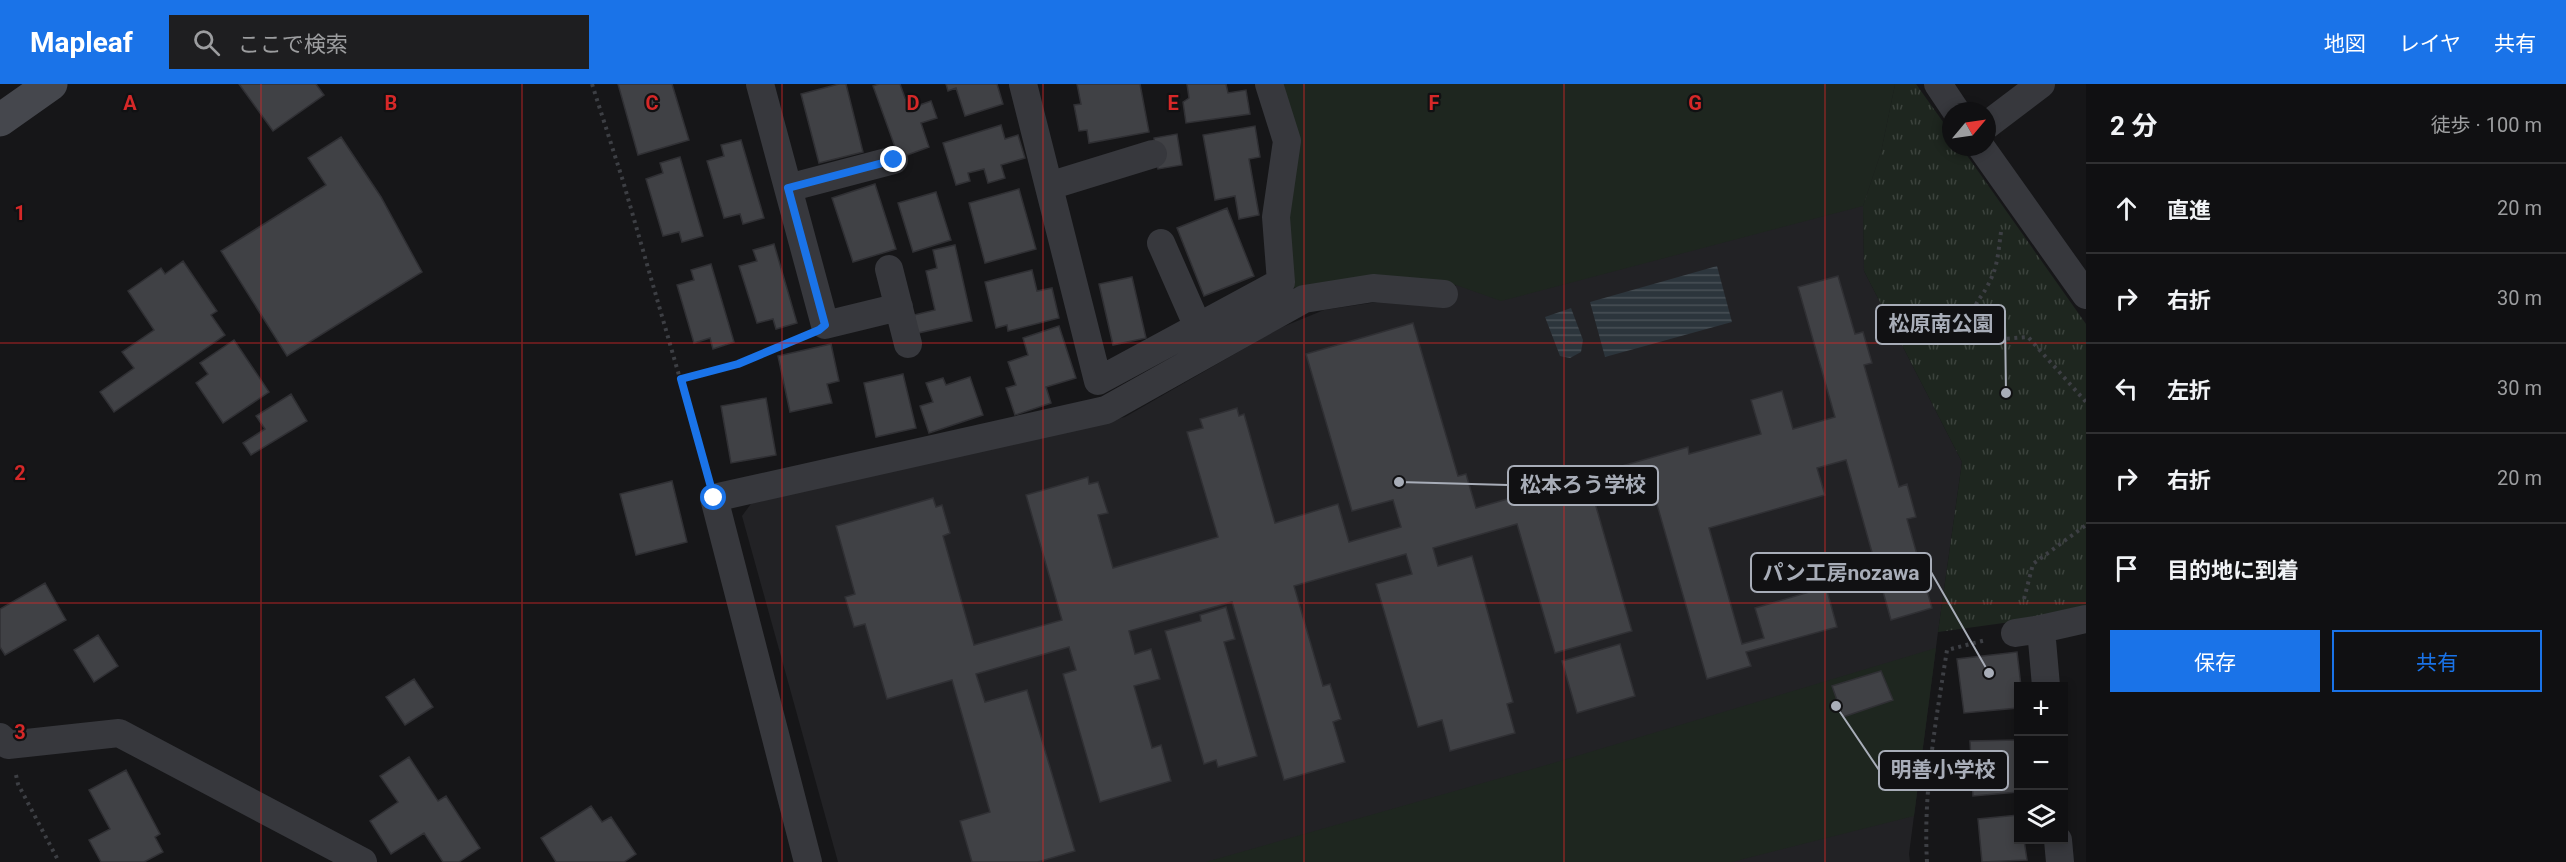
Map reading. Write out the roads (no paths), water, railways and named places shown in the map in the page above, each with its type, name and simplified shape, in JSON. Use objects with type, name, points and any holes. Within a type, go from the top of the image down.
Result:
[{"type":"main road","points":[[0,120],[51,84]]},
{"type":"street","points":[[1023,84],[1098,381],[1281,282],[1276,217],[1287,141],[1269,84]]},
{"type":"street","points":[[1938,84],[1950,102]]},
{"type":"street","points":[[1996,118],[2041,84]]},
{"type":"street","points":[[766,86],[788,188],[825,325],[898,307]]},
{"type":"street","points":[[1049,186],[1153,154]]},
{"type":"street","points":[[1987,156],[2086,295]]},
{"type":"street","points":[[788,188],[894,160]]},
{"type":"street","points":[[1161,243],[1198,327]]},
{"type":"street","points":[[889,268],[908,344]]},
{"type":"street","points":[[808,862],[714,498],[1106,410],[1304,299],[1373,288],[1444,294]]},
{"type":"street","points":[[2044,682],[2028,631],[2086,619]]},
{"type":"street","points":[[4,741],[119,733],[363,862]]},
{"type":"street","points":[[2058,844],[2060,862]]},
{"type":"place","name":"松原南公園","points":[[2006,393]]},
{"type":"place","name":"松本ろう学校","points":[[1399,482]]},
{"type":"place","name":"パン工房nozawa","points":[[1989,673]]},
{"type":"place","name":"明善小学校","points":[[1836,706]]}]
